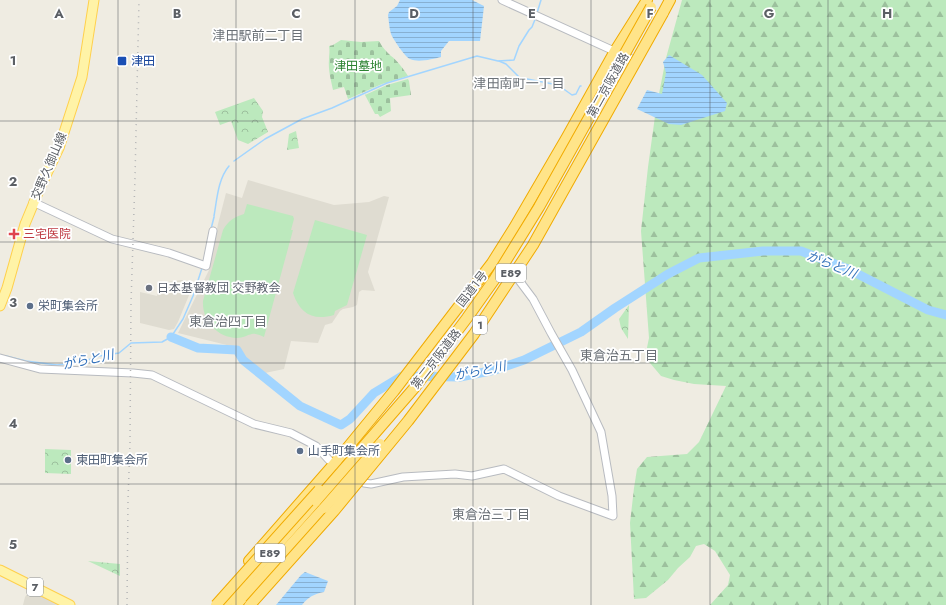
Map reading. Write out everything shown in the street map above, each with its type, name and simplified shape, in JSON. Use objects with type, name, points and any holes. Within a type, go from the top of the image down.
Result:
[{"type":"highway","name":"第二京阪道路","points":[[224,605],[376,433],[416,386],[446,346],[494,280],[539,208],[655,6],[666,0]]},
{"type":"highway","name":"国道1号","points":[[211,605],[334,464],[416,362],[496,257],[567,137],[614,51],[655,6],[670,0]]},
{"type":"highway","name":"国道1号","points":[[250,605],[354,487],[408,421],[474,334],[533,245],[636,61],[655,6]]},
{"type":"highway","name":"第二京阪道路","points":[[236,605],[384,440],[476,324],[503,285],[548,212],[655,6]]},
{"type":"highway","points":[[216,605],[345,462],[376,433]]},
{"type":"highway","points":[[246,605],[297,544],[329,510],[355,473]]},
{"type":"main road","name":"交野久御山線","points":[[0,306],[7,288],[25,224],[33,202],[59,148],[82,77],[94,0]]},
{"type":"main road","name":"7","points":[[0,570],[70,605]]},
{"type":"street","points":[[502,0],[636,61]]},
{"type":"street","points":[[33,202],[112,238],[206,266],[213,231]]},
{"type":"street","points":[[0,358],[40,369],[152,375],[254,424],[290,433],[316,446],[334,464],[364,483],[376,483],[403,477],[455,474],[472,476],[504,469],[559,496],[613,516],[612,496],[601,432],[572,370],[533,299],[518,279],[496,257]]},
{"type":"shaded area","points":[[248,180],[334,205],[369,202],[384,196],[389,197],[368,272],[375,291],[362,290],[359,292],[357,305],[343,309],[332,323],[325,325],[318,343],[291,341],[284,369],[265,373],[244,359],[239,348],[178,333],[209,270],[226,193],[242,198]]},
{"type":"shaded area","points":[[182,280],[194,283],[174,329],[169,330],[140,323],[140,292],[157,296],[160,283]]},
{"type":"shaded area","points":[[31,588],[65,605],[23,605],[25,597]]},
{"type":"green space","points":[[682,0],[946,0],[946,605],[710,605],[728,585],[730,575],[715,551],[704,544],[696,546],[690,557],[668,580],[646,598],[634,599],[630,523],[637,469],[647,457],[687,454],[699,442],[726,386],[694,384],[661,376],[645,357],[649,338],[641,231],[656,109],[666,58]]},
{"type":"green space","name":"津田墓地","points":[[341,40],[361,42],[379,41],[384,49],[403,68],[408,76],[382,84],[348,99],[344,87],[333,90],[329,71],[329,46]]},
{"type":"green space","name":"津田墓地","points":[[408,79],[411,95],[390,98],[391,111],[380,117],[378,114],[375,114],[365,95],[387,85]]},
{"type":"green space","points":[[254,98],[263,111],[262,117],[268,132],[248,144],[238,140],[231,121],[220,125],[215,112]]},
{"type":"green space","points":[[296,131],[299,148],[287,150],[289,134]]},
{"type":"green space","points":[[247,204],[293,216],[294,219],[291,230],[293,230],[264,337],[257,334],[250,334],[237,338],[223,335],[212,327],[205,315],[203,301],[223,230],[227,224],[237,216],[244,214]]},
{"type":"green space","points":[[315,220],[367,235],[347,305],[335,311],[334,315],[326,317],[308,314],[299,306],[293,293]]},
{"type":"green space","points":[[629,305],[628,339],[621,328],[619,319]]},
{"type":"green space","points":[[45,449],[71,450],[71,474],[45,473]]},
{"type":"green space","points":[[88,561],[120,564],[120,576]]},
{"type":"water","points":[[400,0],[472,0],[484,6],[480,41],[449,41],[441,51],[441,57],[421,61],[410,59],[397,44],[391,34],[390,29],[389,12],[397,6]]},
{"type":"water","points":[[669,55],[702,75],[727,103],[725,111],[681,125],[669,124],[637,109],[647,90],[662,94],[666,73],[663,62]]},
{"type":"water","points":[[305,572],[328,581],[324,592],[312,596],[302,605],[276,605],[301,575]]},
{"type":"waterway","points":[[537,13],[541,0]]},
{"type":"waterway","points":[[234,161],[265,139],[302,119],[332,108],[387,83],[477,56],[498,61],[514,60],[519,46],[532,27],[536,17]]},
{"type":"waterway","points":[[499,61],[506,64],[519,77]]},
{"type":"waterway","points":[[522,78],[558,85],[572,95],[576,94],[581,86]]},
{"type":"waterway","points":[[214,216],[220,183],[229,166]]},
{"type":"waterway","points":[[211,229],[214,217]]},
{"type":"waterway","name":"がらと川","points":[[171,337],[198,348],[237,350],[243,360],[300,406],[341,425],[350,419],[374,393],[402,376],[460,377],[495,370],[524,360],[581,332],[668,274],[699,258],[763,251],[801,251],[848,269],[928,310],[946,315]]},
{"type":"waterway","name":"がらと川","points":[[6,356],[26,361],[57,365],[82,362],[99,356],[119,353],[131,343],[162,342],[171,337],[183,319],[193,296],[202,268]]},
{"type":"railway","points":[[127,605],[131,303],[139,0]]},
{"type":"place","name":"津田","points":[[122,61]]},
{"type":"place","name":"三宅医院","points":[[14,234]]},
{"type":"place","name":"日本基督教団 交野教会","points":[[149,288]]},
{"type":"place","name":"栄町集会所","points":[[30,306]]},
{"type":"place","name":"山手町集会所","points":[[300,451]]},
{"type":"place","name":"東田町集会所","points":[[68,460]]},
{"type":"district","name":"津田駅前二丁目","points":[[258,35]]},
{"type":"district","name":"津田南町一丁目","points":[[519,83]]},
{"type":"district","name":"東倉治四丁目","points":[[228,321]]},
{"type":"district","name":"東倉治五丁目","points":[[619,355]]},
{"type":"district","name":"東倉治三丁目","points":[[491,514]]}]
